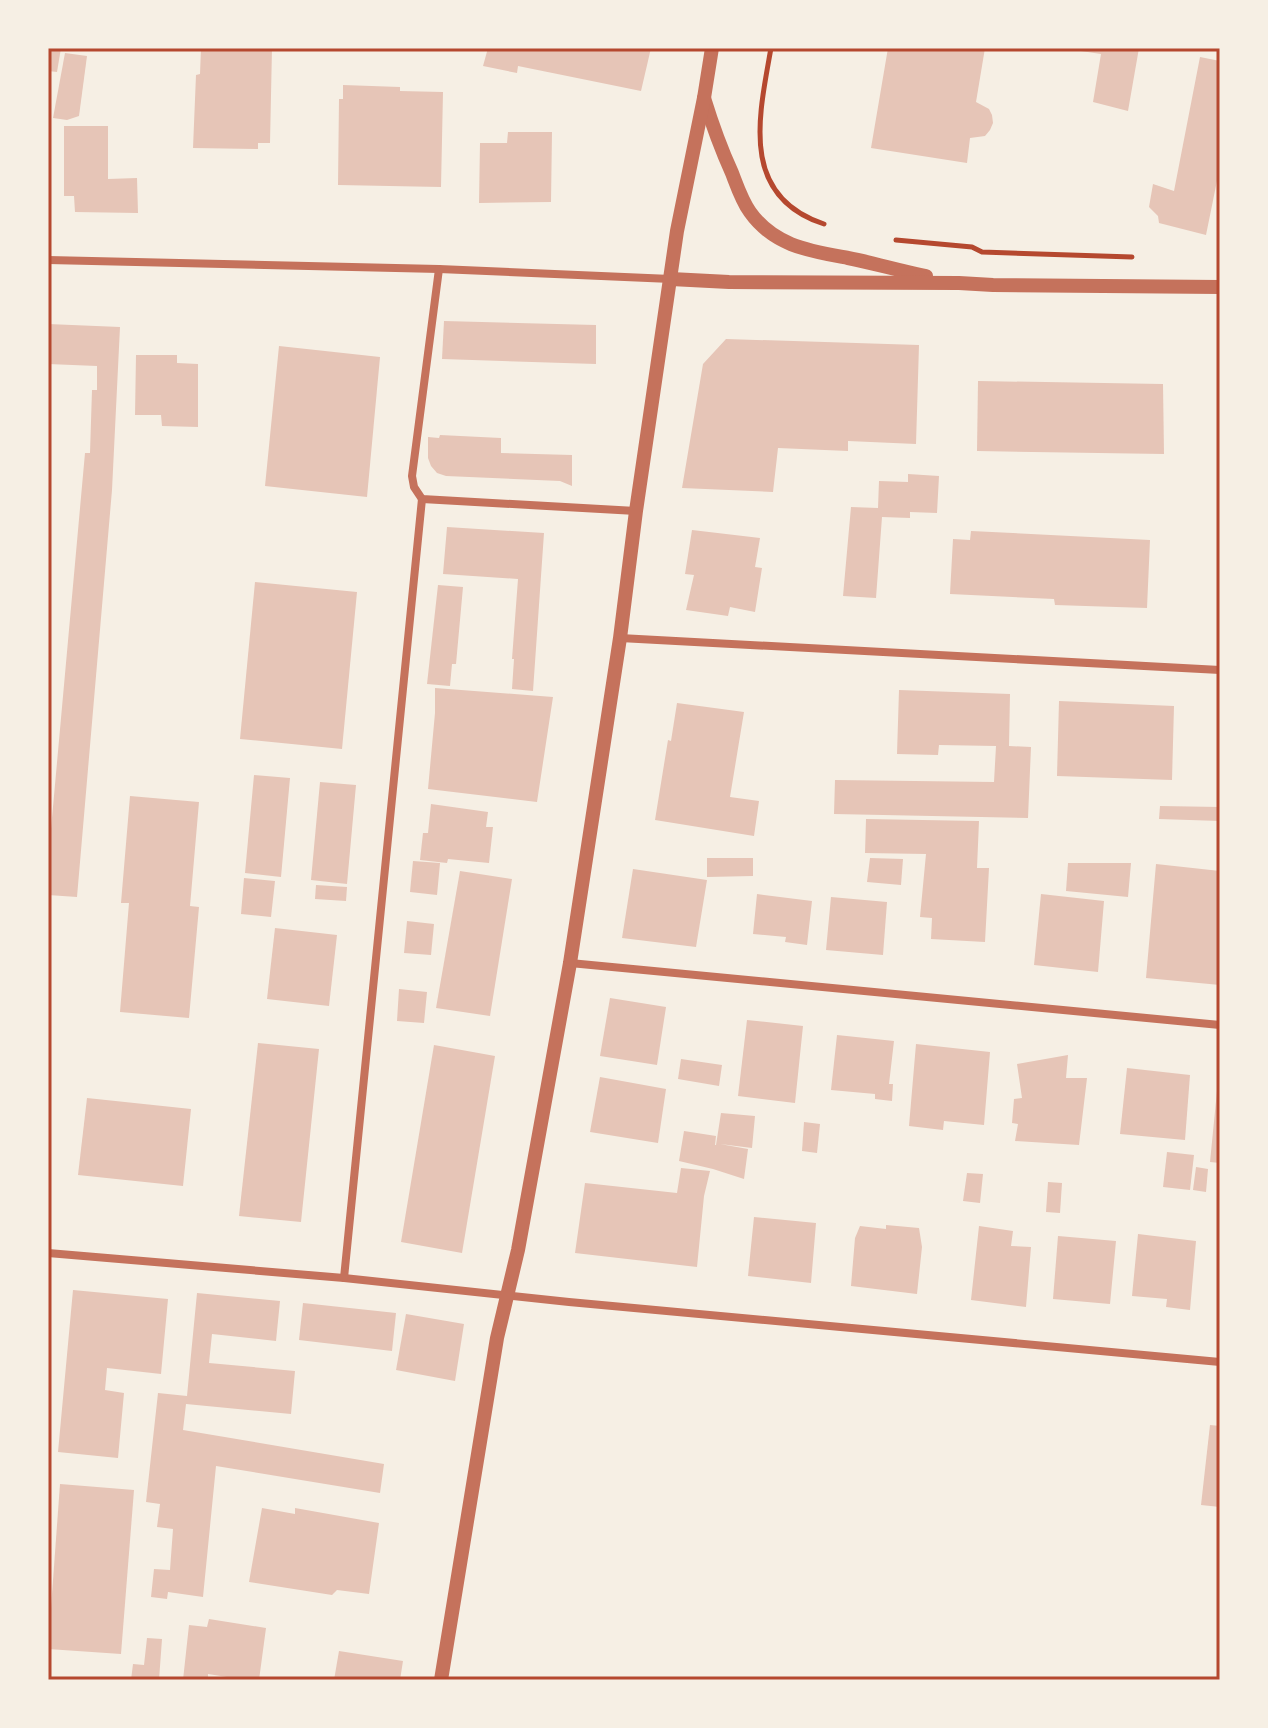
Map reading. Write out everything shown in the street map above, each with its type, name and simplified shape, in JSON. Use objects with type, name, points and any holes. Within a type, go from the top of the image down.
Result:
[{"type":"street","points":[[441,1680],[497,1338],[518,1250],[570,963],[620,638],[677,231],[712,48]]},
{"type":"street","points":[[704,98],[720,147],[751,213],[777,238],[818,254],[959,283]]},
{"type":"street","points":[[48,260],[439,269],[729,282],[1220,287]]},
{"type":"street","points":[[344,1278],[422,499],[414,487],[412,476],[439,269]]},
{"type":"street","points":[[422,499],[636,511]]},
{"type":"street","points":[[620,638],[1220,670]]},
{"type":"street","points":[[570,963],[1220,1025]]},
{"type":"street","points":[[48,1253],[344,1278],[1220,1362]]},
{"type":"path","points":[[771,48],[760,110],[761,158],[780,196],[802,214],[827,225]]},
{"type":"path","points":[[884,239],[961,246]]},
{"type":"building","points":[[48,48],[61,48],[57,72],[48,71]]},
{"type":"building","points":[[201,48],[272,48],[270,143],[258,143],[258,149],[193,148],[196,75],[200,74]]},
{"type":"building","points":[[488,48],[651,48],[641,91],[518,66],[517,73],[483,66]]},
{"type":"building","points":[[888,48],[985,48],[976,102],[989,109],[993,123],[985,136],[970,138],[967,163],[871,148]]},
{"type":"building","points":[[1074,48],[1139,48],[1128,111],[1093,102],[1101,54]]},
{"type":"building","points":[[65,53],[87,56],[79,116],[67,120],[53,118]]},
{"type":"building","points":[[1200,57],[1220,61],[1220,166],[1206,235],[1159,223],[1158,216],[1149,207],[1153,184],[1174,191]]},
{"type":"building","points":[[343,85],[443,92],[441,187],[338,185],[339,99],[343,99]]},
{"type":"building","points":[[64,126],[108,126],[108,179],[137,178],[138,213],[75,212],[74,196],[64,196]]},
{"type":"building","points":[[508,132],[552,132],[551,202],[479,203],[480,143],[507,143]]},
{"type":"building","points":[[444,321],[596,325],[596,364],[442,359]]},
{"type":"building","points":[[48,324],[120,327],[112,490],[77,897],[48,895],[48,862],[85,453],[90,453],[92,390],[97,390],[97,366],[48,364]]},
{"type":"building","points":[[726,339],[919,345],[916,444],[848,441],[848,451],[778,448],[773,492],[682,488],[703,364]]},
{"type":"building","points":[[279,346],[380,357],[367,497],[265,486]]},
{"type":"building","points":[[136,355],[177,355],[177,363],[198,364],[198,427],[162,426],[161,415],[135,415]]},
{"type":"building","points":[[978,381],[1163,384],[1164,454],[977,451]]},
{"type":"building","points":[[440,435],[501,438],[501,453],[572,455],[572,486],[560,481],[446,476],[437,473],[428,458],[428,437],[439,438]]},
{"type":"building","points":[[908,474],[939,476],[937,513],[910,512],[910,518],[882,517],[876,598],[843,596],[851,507],[878,508],[879,481],[908,482]]},
{"type":"building","points":[[447,527],[544,533],[533,691],[512,689],[518,579],[443,574]]},
{"type":"building","points":[[692,530],[760,538],[755,567],[762,568],[755,612],[730,607],[728,616],[686,610],[694,575],[685,574]]},
{"type":"building","points":[[971,531],[1150,540],[1147,608],[1055,605],[1054,599],[950,594],[953,539],[970,540]]},
{"type":"building","points":[[255,582],[357,592],[342,749],[240,739]]},
{"type":"building","points":[[438,585],[463,587],[456,664],[452,664],[450,686],[427,684]]},
{"type":"building","points":[[435,688],[553,697],[537,802],[428,789]]},
{"type":"building","points":[[899,690],[1010,694],[1009,746],[1031,747],[1028,818],[834,814],[835,780],[994,782],[996,746],[939,745],[938,755],[897,754]]},
{"type":"building","points":[[1059,701],[1174,706],[1172,780],[1057,776]]},
{"type":"building","points":[[677,703],[744,712],[730,797],[759,801],[754,836],[655,820]]},
{"type":"building","points":[[254,775],[290,778],[281,877],[245,873]]},
{"type":"building","points":[[320,782],[356,785],[347,884],[311,880]]},
{"type":"building","points":[[130,796],[199,802],[190,906],[199,907],[189,1018],[120,1012],[129,903],[121,903]]},
{"type":"building","points":[[431,804],[488,812],[486,827],[493,827],[489,863],[420,860],[423,833],[428,833]]},
{"type":"building","points":[[1160,806],[1220,807],[1220,821],[1159,819]]},
{"type":"building","points":[[866,819],[979,821],[977,868],[989,868],[985,942],[931,939],[932,918],[920,917],[926,854],[865,853]]},
{"type":"building","points":[[707,858],[753,858],[753,876],[707,877]]},
{"type":"building","points":[[870,858],[903,859],[901,885],[867,882]]},
{"type":"building","points":[[413,861],[440,863],[437,895],[410,892]]},
{"type":"building","points":[[1068,863],[1131,863],[1128,897],[1066,891]]},
{"type":"building","points":[[1156,864],[1220,871],[1220,985],[1146,978]]},
{"type":"building","points":[[633,869],[707,880],[696,947],[622,938]]},
{"type":"building","points":[[460,871],[512,879],[490,1016],[436,1008]]},
{"type":"building","points":[[244,878],[275,881],[271,917],[241,914]]},
{"type":"building","points":[[316,885],[347,887],[346,901],[315,899]]},
{"type":"building","points":[[757,894],[812,901],[807,945],[785,942],[786,937],[753,934]]},
{"type":"building","points":[[1041,894],[1104,901],[1098,972],[1034,965]]},
{"type":"building","points":[[831,897],[887,902],[883,955],[826,950]]},
{"type":"building","points":[[407,921],[434,924],[431,955],[404,953]]},
{"type":"building","points":[[275,928],[337,935],[329,1006],[267,999]]},
{"type":"building","points":[[399,989],[427,992],[424,1023],[397,1021]]},
{"type":"building","points":[[610,998],[666,1007],[657,1065],[600,1056]]},
{"type":"building","points":[[747,1020],[803,1026],[795,1103],[738,1096]]},
{"type":"building","points":[[837,1035],[894,1041],[889,1084],[893,1084],[892,1101],[875,1099],[875,1094],[831,1090]]},
{"type":"building","points":[[258,1043],[319,1049],[301,1222],[239,1216]]},
{"type":"building","points":[[916,1044],[990,1052],[984,1125],[944,1121],[943,1130],[909,1126]]},
{"type":"building","points":[[434,1045],[495,1056],[462,1253],[401,1242]]},
{"type":"building","points":[[1068,1055],[1066,1078],[1087,1078],[1079,1145],[1015,1141],[1018,1124],[1012,1123],[1014,1099],[1022,1098],[1017,1064]]},
{"type":"building","points":[[681,1059],[722,1065],[719,1086],[678,1079]]},
{"type":"building","points":[[1127,1068],[1190,1075],[1185,1140],[1120,1134]]},
{"type":"building","points":[[600,1077],[666,1089],[658,1143],[590,1132]]},
{"type":"building","points":[[1217,1091],[1220,1091],[1220,1163],[1210,1162]]},
{"type":"building","points":[[87,1098],[191,1109],[183,1186],[78,1175]]},
{"type":"building","points":[[721,1113],[755,1116],[752,1148],[720,1144],[748,1149],[744,1179],[679,1161],[684,1131],[716,1136],[716,1145]]},
{"type":"building","points":[[804,1122],[820,1124],[817,1153],[802,1151]]},
{"type":"building","points":[[1167,1152],[1194,1155],[1190,1190],[1163,1187]]},
{"type":"building","points":[[1196,1167],[1208,1169],[1206,1192],[1193,1190]]},
{"type":"building","points":[[681,1168],[710,1171],[704,1196],[697,1267],[575,1253],[585,1183],[677,1193]]},
{"type":"building","points":[[967,1173],[983,1174],[980,1203],[963,1201]]},
{"type":"building","points":[[1048,1182],[1062,1183],[1060,1213],[1046,1212]]},
{"type":"building","points":[[754,1217],[816,1223],[811,1283],[748,1276]]},
{"type":"building","points":[[886,1225],[919,1228],[922,1247],[917,1294],[851,1286],[855,1238],[860,1226],[886,1229]]},
{"type":"building","points":[[979,1226],[1013,1231],[1011,1246],[1031,1247],[1026,1307],[971,1300]]},
{"type":"building","points":[[1138,1234],[1196,1241],[1190,1310],[1166,1307],[1167,1299],[1132,1296]]},
{"type":"building","points":[[1058,1236],[1116,1241],[1110,1304],[1053,1299]]},
{"type":"building","points":[[73,1290],[168,1299],[161,1374],[107,1368],[105,1390],[124,1393],[118,1458],[58,1452]]},
{"type":"building","points":[[197,1293],[280,1301],[276,1341],[212,1334],[209,1363],[295,1371],[291,1414],[186,1404],[183,1430],[384,1464],[380,1493],[216,1466],[203,1597],[168,1592],[167,1599],[151,1597],[154,1569],[170,1570],[173,1529],[157,1527],[160,1504],[146,1502],[158,1393],[187,1396]]},
{"type":"building","points":[[303,1303],[396,1313],[392,1351],[299,1340]]},
{"type":"building","points":[[406,1314],[464,1324],[455,1381],[396,1370]]},
{"type":"building","points":[[1210,1425],[1220,1426],[1220,1507],[1201,1505]]},
{"type":"building","points":[[60,1484],[134,1490],[121,1654],[48,1649]]},
{"type":"building","points":[[262,1508],[295,1514],[295,1508],[379,1523],[369,1594],[337,1590],[332,1595],[249,1582]]},
{"type":"building","points":[[209,1619],[266,1628],[259,1680],[208,1674],[208,1680],[183,1680],[189,1625],[207,1627]]},
{"type":"building","points":[[147,1638],[162,1639],[159,1680],[131,1680],[133,1664],[144,1665]]},
{"type":"building","points":[[339,1651],[403,1661],[400,1680],[334,1680]]}]
